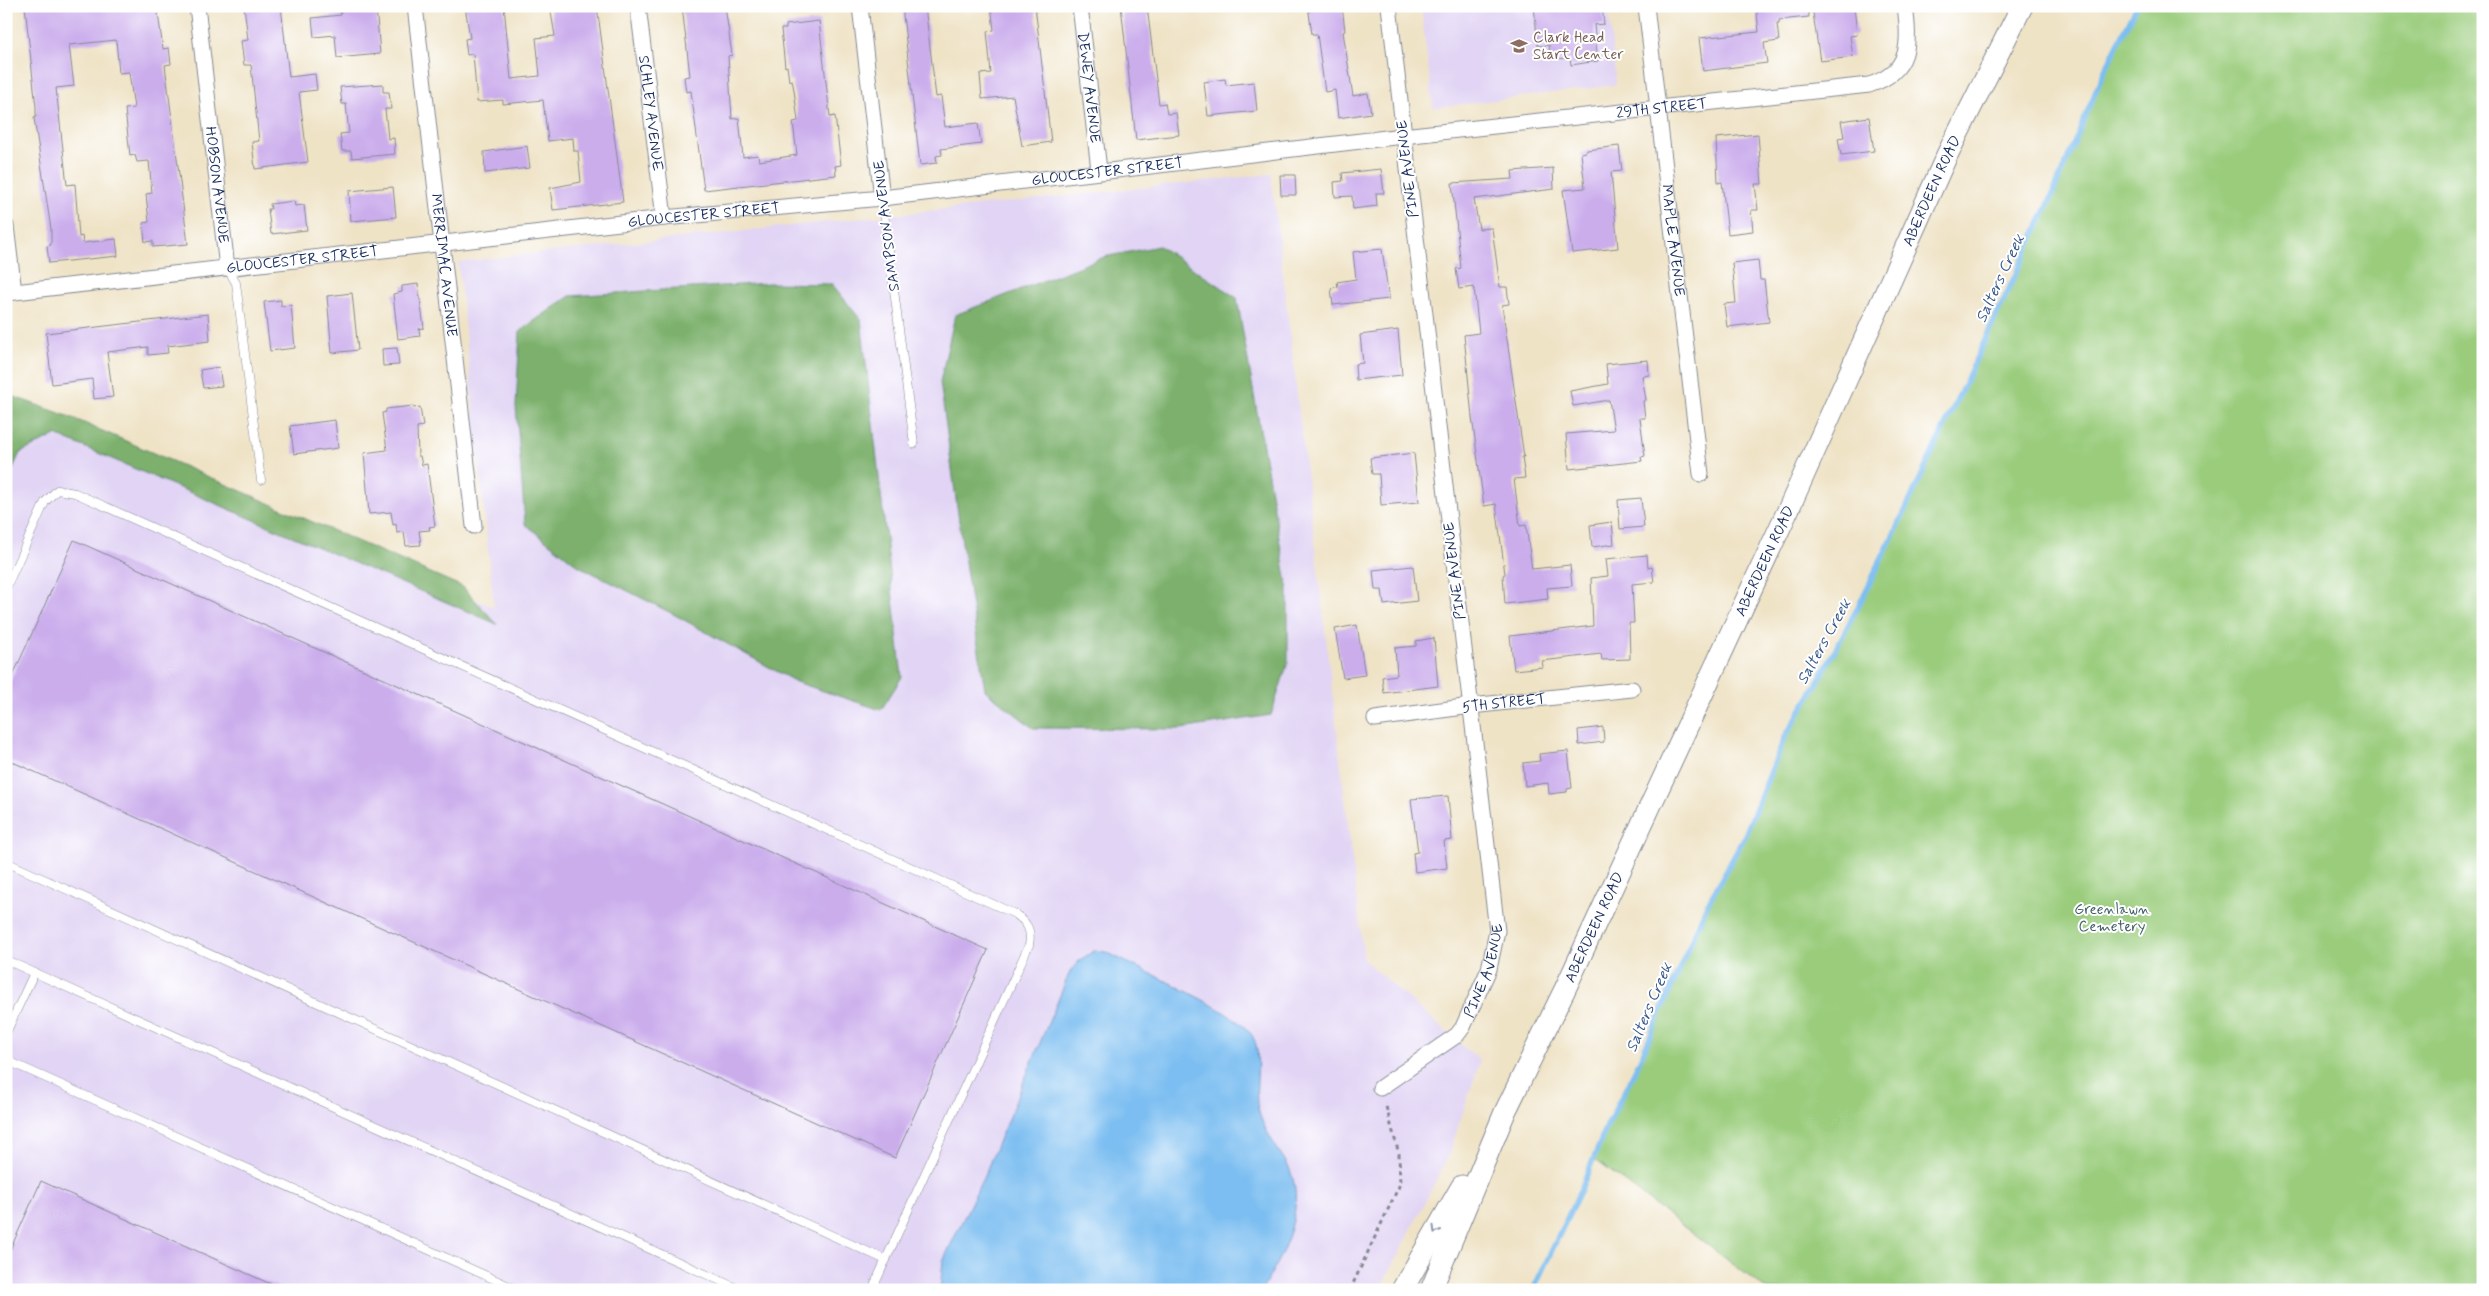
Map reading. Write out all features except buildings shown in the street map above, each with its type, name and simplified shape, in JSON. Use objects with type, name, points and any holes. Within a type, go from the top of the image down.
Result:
[{"type":"main road","name":"ABERDEEN ROAD","points":[[1431,1290],[1505,1112],[1566,987],[1789,508],[1947,155],[2022,6]]},
{"type":"main road","name":"ABERDEEN ROAD","points":[[1402,1290],[1505,1112]]},
{"type":"street","name":"HOBSON AVENUE","points":[[197,6],[227,268]]},
{"type":"street","name":"MERRIMAC AVENUE","points":[[415,6],[474,526]]},
{"type":"street","name":"SCHLEY AVENUE","points":[[638,6],[664,218]]},
{"type":"street","name":"SAMPSON AVENUE","points":[[860,6],[882,198]]},
{"type":"street","name":"DEWEY AVENUE","points":[[1080,6],[1099,170]]},
{"type":"street","name":"PINE AVENUE","points":[[1380,1088],[1457,1036],[1480,992],[1494,952],[1497,931],[1497,913],[1389,6]]},
{"type":"street","name":"MAPLE AVENUE","points":[[1646,6],[1702,474]]},
{"type":"street","name":"29TH STREET","points":[[1403,136],[1869,85],[1880,82],[1892,74],[1907,52],[1909,37],[1905,6]]},
{"type":"street","name":"GLOUCESTER STREET","points":[[10,292],[664,218],[882,198],[1099,170],[1403,136]]},
{"type":"street","points":[[6,226],[10,292]]},
{"type":"street","name":"5TH STREET","points":[[1375,719],[1471,706],[1632,690]]},
{"type":"lane","name":"SAMPSON AVENUE","points":[[882,198],[914,444]]},
{"type":"lane","name":"HOBSON AVENUE","points":[[227,268],[236,283],[261,480]]},
{"type":"lane","points":[[6,588],[44,502],[57,490],[65,490],[1023,919],[1030,928],[1029,945],[872,1290]]},
{"type":"lane","points":[[6,862],[886,1260]]},
{"type":"lane","points":[[6,960],[741,1290]]},
{"type":"lane","points":[[6,1033],[34,973]]},
{"type":"lane","points":[[6,1060],[518,1290]]},
{"type":"path","points":[[1350,1290],[1400,1184],[1399,1154],[1380,1088]]},
{"type":"shaded area","name":"Clark Head Start Center","points":[[1421,6],[1608,6],[1616,85],[1433,108]]},
{"type":"shaded area","points":[[1271,174],[1364,960],[1480,1061],[1448,1157],[1380,1290],[6,1290],[6,403],[494,607],[458,262]]},
{"type":"green space","name":"Greenlawn Cemetery","points":[[2137,6],[2483,6],[2483,1290],[1767,1290],[1593,1158],[1639,1062],[1707,905],[1743,840],[1785,737],[1817,684],[1860,603],[1906,509],[2050,201],[2103,74]]},
{"type":"green space","points":[[1159,246],[1237,298],[1288,589],[1288,662],[1271,715],[1181,729],[1033,728],[985,690],[962,543],[940,382],[955,315],[1104,257]]},
{"type":"green space","points":[[769,283],[832,284],[861,320],[902,677],[881,710],[796,682],[675,615],[579,566],[525,524],[516,406],[520,331],[570,296]]},
{"type":"green space","points":[[6,394],[68,416],[463,587],[497,624],[56,435],[20,453],[6,483]]},
{"type":"water","points":[[1094,951],[1106,952],[1205,1001],[1240,1024],[1251,1034],[1255,1041],[1258,1059],[1258,1109],[1266,1130],[1286,1162],[1293,1178],[1295,1194],[1295,1211],[1286,1244],[1262,1290],[940,1290],[943,1261],[984,1176],[1069,974],[1080,960]]},
{"type":"waterway","name":"Salters Creek","points":[[1533,1290],[1581,1189],[1607,1126],[1639,1062],[1707,905],[1743,840],[1785,737],[1817,684],[1860,603],[1906,509],[2050,201],[2103,74],[2137,6]]},
{"type":"place","name":"Clark Head Start Center","points":[[1519,46]]}]
